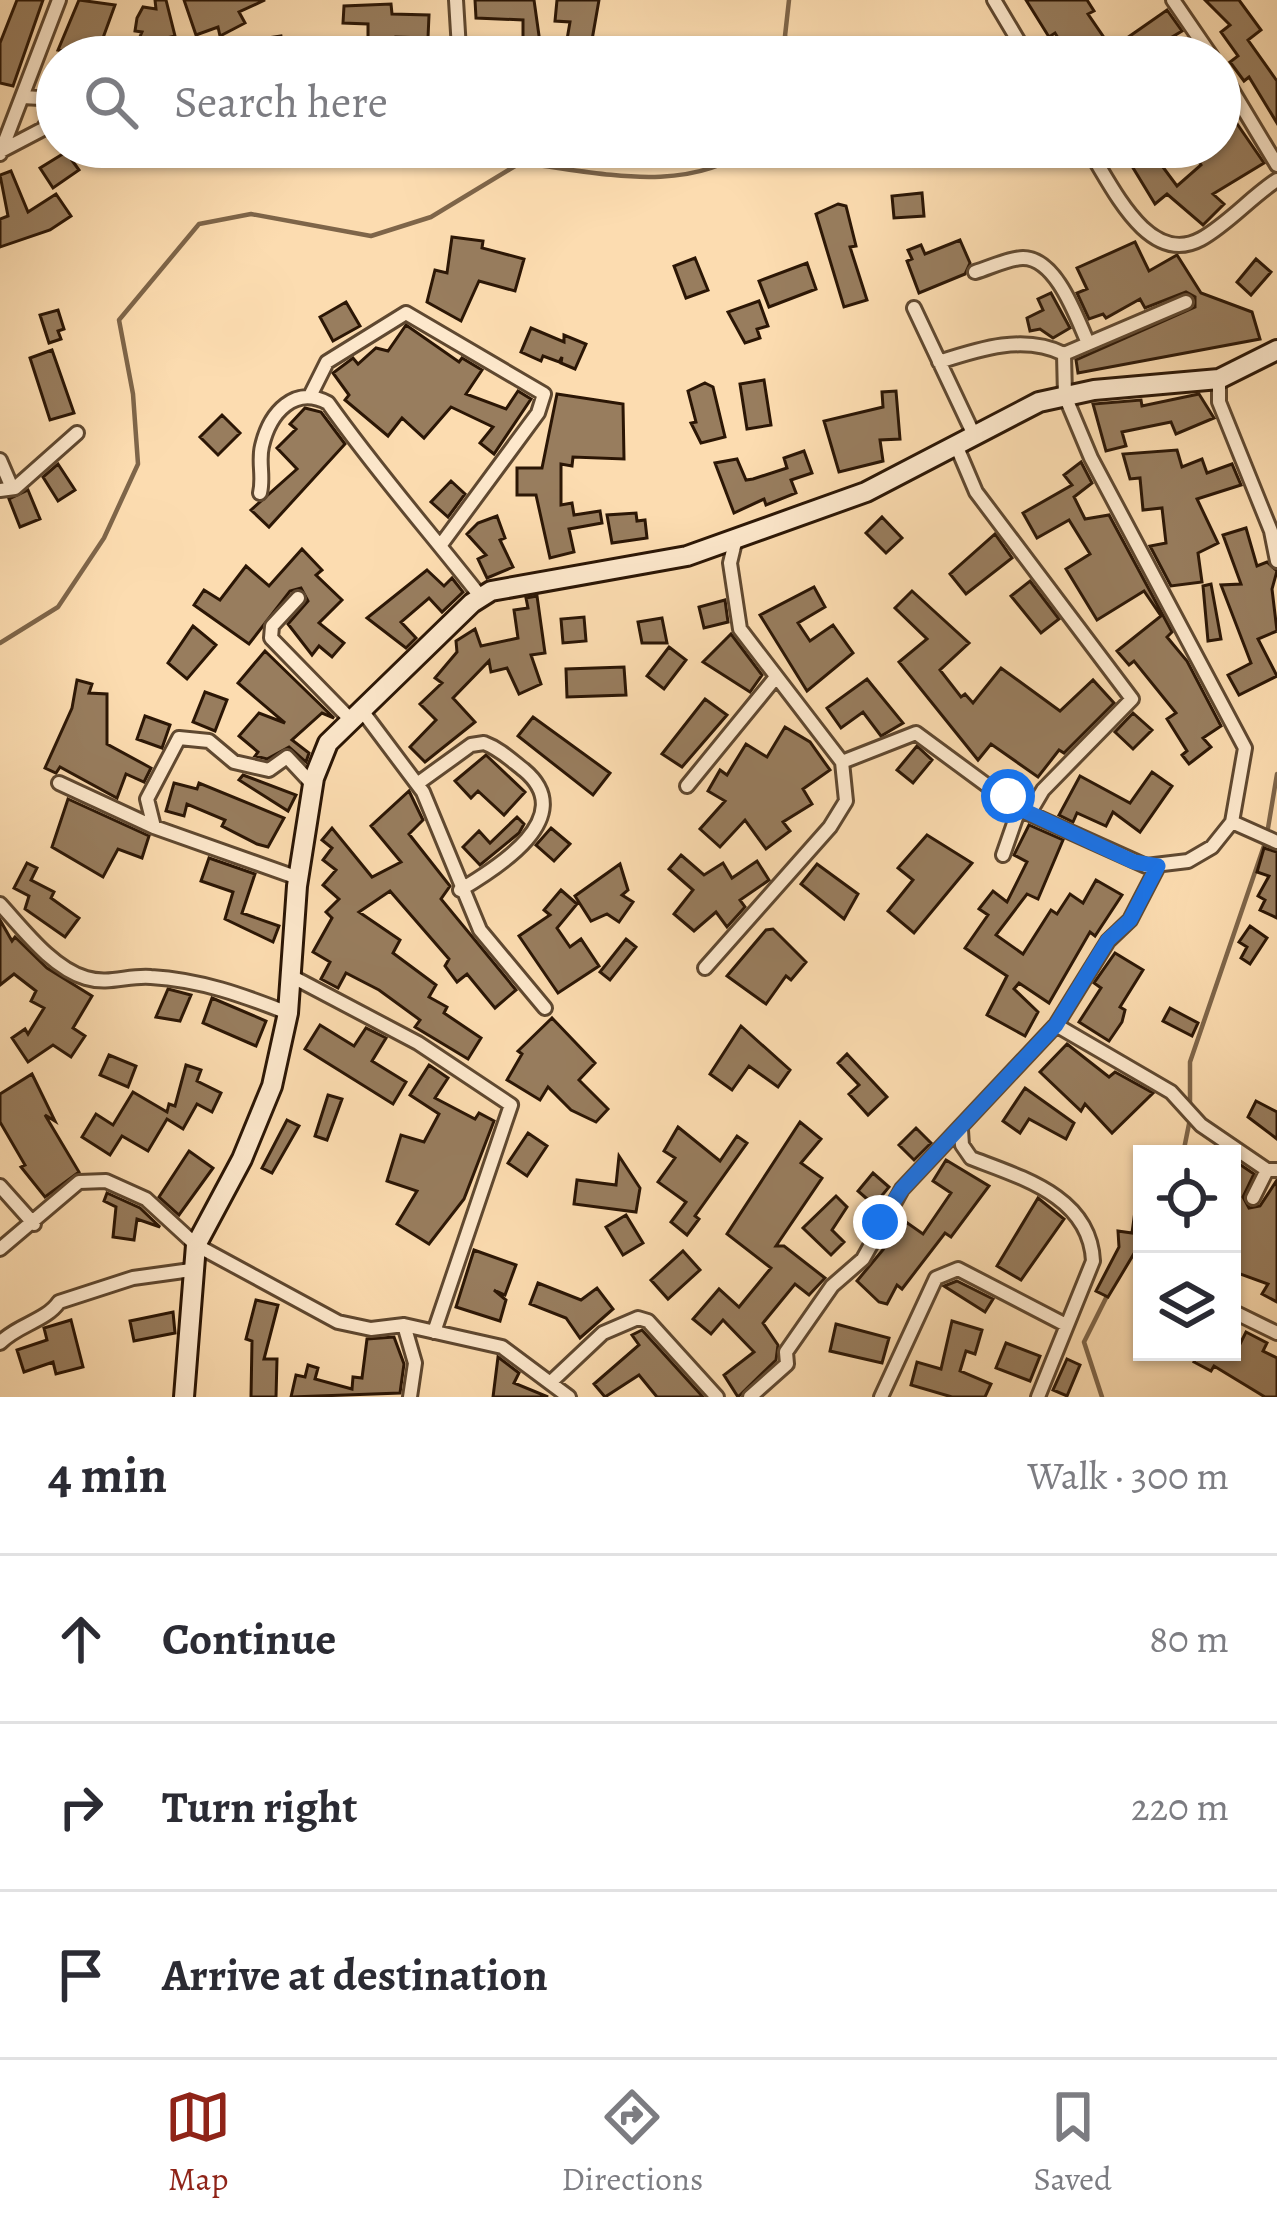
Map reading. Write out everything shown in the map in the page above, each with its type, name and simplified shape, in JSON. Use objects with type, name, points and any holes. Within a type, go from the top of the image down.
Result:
[{"type":"street","points":[[45,36],[59,0]]},
{"type":"street","points":[[456,0],[458,36]]},
{"type":"street","points":[[994,0],[1015,36]]},
{"type":"street","points":[[1173,0],[1198,36]]},
{"type":"street","points":[[1,153],[36,60]]},
{"type":"street","points":[[22,97],[36,98]]},
{"type":"street","points":[[1241,105],[1277,165]]},
{"type":"street","points":[[1,153],[36,133]]},
{"type":"street","points":[[1102,168],[1154,240],[1177,247],[1201,238],[1277,180]]},
{"type":"street","points":[[975,272],[1023,258],[1033,261],[1052,274],[1088,343]]},
{"type":"street","points":[[939,362],[1019,344],[1047,346],[1064,354],[1186,302]]},
{"type":"street","points":[[914,308],[939,362],[965,440],[976,492],[1103,656],[1132,702],[1025,810],[1004,855]]},
{"type":"street","points":[[311,394],[327,362],[406,313],[544,394],[538,413],[440,546]]},
{"type":"street","points":[[184,1397],[196,1245],[242,1159],[272,1086],[288,1013],[298,878],[313,785],[328,743],[480,596],[686,556],[866,492],[1039,402],[1219,379],[1277,350]]},
{"type":"street","points":[[842,762],[916,733],[1025,810],[1134,862],[1158,866],[1188,861],[1212,848],[1232,822],[1245,748],[1151,578],[1065,396],[1064,354]]},
{"type":"street","points":[[1219,379],[1219,402],[1271,531],[1277,561]]},
{"type":"street","points":[[260,493],[262,444],[270,428],[296,396],[311,394],[328,403],[401,506],[480,596]]},
{"type":"street","points":[[0,460],[6,489],[77,434]]},
{"type":"street","points":[[706,968],[830,827],[846,801],[842,762],[740,629],[730,563],[736,536]]},
{"type":"street","points":[[298,598],[272,626],[271,638],[358,716],[417,784],[480,930],[545,1009]]},
{"type":"street","points":[[687,786],[776,677]]},
{"type":"street","points":[[154,827],[147,800],[179,738],[208,741],[233,762],[269,770],[286,757],[313,785]]},
{"type":"street","points":[[417,784],[471,745],[484,743],[536,781],[542,802],[537,829],[508,862],[460,890]]},
{"type":"street","points":[[58,783],[154,827],[298,878]]},
{"type":"street","points":[[1232,822],[1277,842]]},
{"type":"street","points":[[750,1397],[787,1364],[786,1352],[811,1315],[863,1259],[902,1189],[1056,1025],[1108,940],[1130,920],[1158,866]]},
{"type":"street","points":[[0,904],[38,945],[81,977],[111,982],[146,976],[218,986],[288,1013]]},
{"type":"street","points":[[291,976],[418,1042],[512,1105],[434,1332]]},
{"type":"street","points":[[1056,1025],[1171,1092],[1201,1125],[1272,1170],[1253,1198]]},
{"type":"street","points":[[962,1130],[962,1145],[971,1158],[1055,1196],[1083,1220],[1093,1261],[1038,1397]]},
{"type":"street","points":[[0,1249],[79,1182],[106,1181],[146,1199],[196,1245],[338,1322],[371,1329],[404,1325],[502,1347],[569,1397]]},
{"type":"street","points":[[0,1186],[34,1224]]},
{"type":"street","points":[[880,1397],[936,1278],[949,1269],[958,1269],[1066,1325]]},
{"type":"street","points":[[0,1343],[13,1329],[53,1311],[58,1302],[133,1278],[191,1270]]},
{"type":"street","points":[[1241,1315],[1277,1333]]},
{"type":"street","points":[[552,1381],[603,1333],[638,1318],[648,1322],[717,1397]]},
{"type":"street","points":[[404,1325],[416,1363],[410,1397]]},
{"type":"building","points":[[17,0],[43,0],[13,86],[0,83],[0,43]]},
{"type":"building","points":[[79,0],[115,5],[104,36],[64,36]]},
{"type":"building","points":[[155,0],[166,0],[175,36],[140,36],[142,32],[135,31],[143,7],[156,9]]},
{"type":"building","points":[[184,0],[265,0],[239,12],[245,23],[220,36],[218,27],[196,35]]},
{"type":"building","points":[[475,0],[534,0],[539,36],[523,36],[523,20],[476,18]]},
{"type":"building","points":[[557,0],[599,0],[593,36],[568,36],[570,22],[555,21]]},
{"type":"building","points":[[1026,0],[1087,0],[1094,11],[1088,14],[1103,36],[1055,33],[1048,36]]},
{"type":"building","points":[[1205,0],[1239,0],[1261,30],[1248,40],[1277,81],[1277,123],[1249,77],[1244,81],[1241,77],[1241,36],[1221,32],[1230,25]]},
{"type":"building","points":[[391,4],[392,14],[429,15],[428,36],[368,36],[368,24],[343,23],[344,6]]},
{"type":"building","points":[[1167,10],[1182,31],[1174,36],[1130,36]]},
{"type":"building","points":[[1241,130],[1264,163],[1213,194],[1224,204],[1203,225],[1167,194],[1155,204],[1133,168],[1164,168],[1177,186],[1198,168],[1241,168]]},
{"type":"building","points":[[40,168],[78,168],[79,170],[53,188]]},
{"type":"building","points":[[11,171],[28,212],[56,194],[71,216],[50,230],[0,247],[0,219],[8,216],[0,175]]},
{"type":"building","points":[[922,193],[924,216],[894,218],[892,196]]},
{"type":"building","points":[[838,204],[846,206],[856,246],[850,247],[867,300],[844,307],[816,214]]},
{"type":"building","points":[[452,237],[483,241],[482,248],[524,259],[515,291],[479,281],[461,321],[427,302],[435,270],[447,273]]},
{"type":"building","points":[[960,240],[970,263],[965,274],[919,293],[907,261],[912,259],[908,250],[921,245],[925,254]]},
{"type":"building","points":[[1135,242],[1149,271],[1177,255],[1201,293],[1252,312],[1260,339],[1078,373],[1076,360],[1195,307],[1195,297],[1186,292],[1145,308],[1140,299],[1106,318],[1103,314],[1089,319],[1077,293],[1087,289],[1077,268]]},
{"type":"building","points":[[695,258],[708,290],[686,298],[674,266]]},
{"type":"building","points":[[1256,259],[1271,272],[1251,295],[1237,282]]},
{"type":"building","points":[[807,263],[816,289],[769,307],[759,281]]},
{"type":"building","points":[[1051,293],[1070,328],[1053,338],[1040,329],[1030,331],[1027,318],[1043,310],[1038,299]]},
{"type":"building","points":[[759,301],[768,326],[757,329],[760,338],[745,343],[728,312]]},
{"type":"building","points":[[346,302],[360,326],[333,341],[320,317]]},
{"type":"building","points":[[58,310],[64,329],[58,331],[61,339],[49,343],[40,315]]},
{"type":"building","points":[[406,325],[459,362],[462,358],[482,370],[466,394],[506,409],[518,391],[531,399],[494,454],[480,443],[493,427],[451,407],[424,438],[402,418],[388,436],[345,400],[349,395],[333,373],[353,358],[358,364],[376,348],[388,351]]},
{"type":"building","points":[[531,328],[564,342],[564,335],[586,344],[575,369],[561,363],[562,357],[559,362],[543,356],[541,361],[521,352]]},
{"type":"building","points":[[52,350],[74,413],[50,420],[30,358]]},
{"type":"building","points":[[764,380],[771,425],[747,429],[740,384]]},
{"type":"building","points":[[705,383],[713,387],[725,437],[701,443],[691,423],[696,422],[688,391]]},
{"type":"building","points":[[896,391],[900,439],[880,440],[883,461],[839,472],[824,421],[883,407],[882,392]]},
{"type":"building","points":[[557,394],[623,404],[624,459],[573,457],[572,466],[561,464],[561,505],[572,503],[574,515],[600,511],[602,523],[569,529],[574,552],[550,558],[536,495],[517,495],[517,468],[542,468]]},
{"type":"building","points":[[1199,394],[1214,418],[1176,434],[1171,422],[1122,432],[1126,446],[1106,451],[1093,404],[1141,400],[1142,406]]},
{"type":"building","points":[[305,408],[321,412],[345,444],[269,527],[251,510],[297,469],[277,448],[296,429],[290,424]]},
{"type":"building","points":[[222,415],[240,433],[218,455],[200,437]]},
{"type":"building","points":[[1177,450],[1182,467],[1202,459],[1207,473],[1232,464],[1241,485],[1197,499],[1218,543],[1198,553],[1202,582],[1171,586],[1150,546],[1166,543],[1162,508],[1143,510],[1140,478],[1130,479],[1123,454]]},
{"type":"building","points":[[804,451],[812,473],[791,480],[796,493],[766,505],[764,499],[734,513],[715,463],[737,459],[746,480],[787,468],[784,458]]},
{"type":"building","points":[[1081,462],[1092,483],[1074,497],[1085,519],[1109,515],[1172,632],[1167,637],[1187,661],[1221,726],[1203,738],[1211,747],[1189,764],[1182,755],[1187,751],[1167,719],[1176,713],[1134,661],[1129,665],[1117,651],[1161,616],[1144,591],[1097,620],[1066,569],[1090,554],[1069,520],[1037,538],[1023,513],[1072,485],[1064,475]]},
{"type":"building","points":[[58,464],[75,490],[58,501],[43,477]]},
{"type":"building","points":[[451,481],[465,494],[448,517],[431,502]]},
{"type":"building","points":[[28,490],[40,519],[20,527],[9,499]]},
{"type":"building","points":[[636,513],[637,521],[645,520],[647,538],[612,543],[607,515]]},
{"type":"building","points":[[497,516],[505,538],[500,540],[513,567],[487,578],[478,559],[486,555],[467,534],[478,523]]},
{"type":"building","points":[[882,517],[902,538],[886,553],[866,533]]},
{"type":"building","points":[[1246,528],[1257,566],[1267,562],[1277,571],[1272,589],[1277,631],[1258,639],[1277,676],[1239,695],[1228,675],[1251,663],[1221,585],[1241,584],[1223,535]]},
{"type":"building","points":[[995,534],[1012,558],[966,594],[950,574]]},
{"type":"building","points":[[302,549],[322,570],[316,575],[342,600],[319,623],[344,643],[332,657],[319,646],[312,655],[288,624],[308,601],[301,588],[290,591],[249,644],[194,605],[204,590],[220,600],[246,566],[269,586]]},
{"type":"building","points":[[427,570],[444,586],[452,578],[463,592],[442,612],[429,598],[401,622],[416,638],[406,648],[367,618]]},
{"type":"building","points":[[1030,581],[1059,619],[1041,633],[1011,596]]},
{"type":"building","points":[[1211,584],[1221,639],[1208,641],[1203,586]]},
{"type":"building","points":[[814,587],[825,607],[798,623],[810,641],[833,625],[853,653],[807,691],[760,615]]},
{"type":"building","points":[[912,591],[969,643],[940,670],[961,697],[965,694],[973,703],[1001,668],[1060,711],[1093,680],[1114,703],[1064,753],[1059,750],[1038,777],[991,744],[978,760],[899,662],[927,639],[895,608]]},
{"type":"building","points":[[537,596],[545,653],[531,655],[541,684],[519,694],[507,668],[491,672],[489,661],[453,698],[475,722],[425,762],[410,747],[436,720],[420,704],[442,683],[435,678],[457,652],[456,641],[475,629],[481,646],[518,638],[514,610],[528,608],[526,598]]},
{"type":"building","points":[[725,600],[728,622],[704,628],[699,607]]},
{"type":"building","points":[[584,617],[586,641],[563,643],[561,619]]},
{"type":"building","points":[[662,618],[667,643],[642,643],[638,622]]},
{"type":"building","points":[[193,626],[216,645],[187,679],[168,663]]},
{"type":"building","points":[[731,634],[762,675],[750,692],[703,662]]},
{"type":"building","points":[[669,647],[686,660],[664,689],[647,676]]},
{"type":"building","points":[[265,651],[334,718],[322,713],[292,740],[309,753],[306,762],[289,747],[267,759],[255,756],[258,752],[239,736],[259,713],[285,723],[238,683]]},
{"type":"building","points":[[624,667],[626,695],[567,697],[566,669]]},
{"type":"building","points":[[867,679],[903,723],[881,736],[863,712],[841,728],[827,708]]},
{"type":"building","points":[[77,680],[92,684],[89,693],[107,694],[107,744],[151,768],[144,782],[126,774],[117,798],[60,767],[56,773],[45,768],[72,708]]},
{"type":"building","points":[[205,692],[227,700],[215,731],[193,722]]},
{"type":"building","points":[[705,699],[727,715],[682,767],[662,754]]},
{"type":"building","points":[[1133,713],[1152,730],[1133,749],[1115,732]]},
{"type":"building","points":[[145,716],[170,725],[162,748],[137,739]]},
{"type":"building","points":[[533,717],[610,773],[593,795],[518,736]]},
{"type":"building","points":[[785,727],[810,742],[830,770],[803,789],[812,804],[783,822],[790,831],[766,849],[745,820],[720,847],[700,829],[725,801],[708,791],[720,770],[727,775],[746,744],[767,757]]},
{"type":"building","points":[[917,746],[932,760],[913,783],[897,770]]},
{"type":"building","points":[[486,755],[525,792],[504,815],[478,791],[471,798],[455,781]]},
{"type":"building","points":[[1152,772],[1172,786],[1140,832],[1113,812],[1106,826],[1077,813],[1073,822],[1059,815],[1080,776],[1130,803]]},
{"type":"building","points":[[243,775],[296,795],[288,811],[239,780]]},
{"type":"building","points":[[174,783],[197,789],[199,783],[284,818],[268,847],[257,844],[222,826],[225,820],[187,804],[184,816],[166,811]]},
{"type":"building","points":[[409,791],[423,820],[409,834],[450,886],[441,899],[516,990],[495,1008],[467,974],[457,982],[445,966],[449,959],[390,891],[359,912],[400,940],[393,953],[436,985],[429,997],[481,1038],[468,1059],[415,1027],[420,1020],[379,990],[346,973],[338,988],[321,979],[330,962],[313,952],[332,918],[326,912],[339,899],[323,885],[336,870],[323,860],[332,848],[322,840],[332,828],[372,877],[401,862],[371,826]]},
{"type":"building","points":[[68,799],[149,836],[142,858],[118,849],[103,877],[52,847]]},
{"type":"building","points":[[517,817],[524,824],[519,833],[480,865],[463,847],[479,831],[490,843]]},
{"type":"building","points":[[1029,825],[1063,840],[1038,899],[1027,894],[996,935],[1023,954],[1051,910],[1057,914],[1070,894],[1083,903],[1096,880],[1122,895],[1095,936],[1090,932],[1049,1003],[1019,983],[1014,989],[1038,1012],[1025,1036],[987,1015],[1007,976],[965,948],[988,915],[979,909],[993,891],[1007,902],[1027,862],[1014,855]]},
{"type":"building","points":[[551,828],[570,844],[554,861],[536,845]]},
{"type":"building","points":[[927,835],[972,863],[914,933],[888,911],[913,880],[898,868]]},
{"type":"building","points":[[1264,848],[1277,852],[1277,918],[1260,910],[1265,900],[1258,896],[1269,876],[1257,872]]},
{"type":"building","points":[[681,855],[704,875],[723,863],[732,878],[757,861],[769,880],[740,900],[745,907],[727,927],[716,912],[694,931],[674,914],[693,890],[669,869]]},
{"type":"building","points":[[209,858],[255,874],[242,913],[279,926],[273,942],[225,919],[233,892],[201,881]]},
{"type":"building","points":[[27,863],[37,868],[31,880],[54,892],[51,898],[79,918],[65,937],[25,909],[29,896],[14,888]]},
{"type":"building","points":[[620,864],[628,890],[622,895],[633,902],[619,922],[607,914],[591,921],[575,896]]},
{"type":"building","points":[[817,864],[858,894],[844,919],[801,884]]},
{"type":"building","points":[[561,890],[577,904],[557,928],[570,947],[581,939],[599,966],[558,993],[519,936],[550,915],[544,910]]},
{"type":"building","points":[[0,920],[12,941],[15,937],[47,968],[92,996],[73,1028],[85,1036],[71,1057],[53,1045],[28,1062],[12,1038],[25,1029],[28,1034],[44,1008],[31,1001],[36,991],[14,974],[0,985]]},
{"type":"building","points":[[1250,926],[1267,938],[1250,964],[1241,958],[1247,947],[1239,942]]},
{"type":"building","points":[[773,929],[806,962],[791,980],[786,976],[766,1004],[727,976],[766,930]]},
{"type":"building","points":[[626,939],[636,947],[610,980],[600,972]]},
{"type":"building","points":[[1115,953],[1143,970],[1120,1007],[1125,1010],[1122,1022],[1109,1041],[1079,1022],[1101,988],[1094,983]]},
{"type":"building","points":[[168,989],[191,995],[180,1021],[156,1017]]},
{"type":"building","points":[[212,998],[266,1021],[256,1046],[203,1023]]},
{"type":"building","points":[[1170,1008],[1198,1023],[1192,1036],[1163,1021]]},
{"type":"building","points":[[552,1018],[595,1063],[579,1080],[608,1109],[596,1122],[571,1110],[548,1087],[540,1100],[507,1080],[522,1054],[518,1051]]},
{"type":"building","points":[[320,1025],[354,1046],[366,1028],[386,1038],[372,1061],[406,1082],[393,1104],[305,1049]]},
{"type":"building","points":[[741,1026],[790,1070],[778,1087],[749,1066],[732,1090],[710,1074]]},
{"type":"building","points":[[1067,1044],[1109,1077],[1115,1072],[1153,1093],[1112,1133],[1085,1104],[1081,1111],[1040,1072]]},
{"type":"building","points":[[847,1054],[887,1097],[868,1115],[849,1094],[859,1085],[838,1063]]},
{"type":"building","points":[[109,1055],[136,1066],[128,1087],[100,1075]]},
{"type":"building","points":[[186,1065],[201,1070],[197,1081],[221,1093],[212,1112],[197,1104],[183,1129],[167,1119],[148,1151],[122,1136],[110,1155],[82,1137],[96,1114],[113,1125],[133,1092],[167,1112],[169,1104],[175,1106]]},
{"type":"building","points":[[429,1065],[448,1078],[435,1098],[475,1119],[479,1113],[494,1121],[464,1199],[429,1244],[397,1224],[417,1191],[387,1181],[401,1135],[424,1142],[439,1114],[410,1095]]},
{"type":"building","points":[[32,1074],[55,1121],[45,1115],[79,1172],[45,1197],[21,1167],[25,1165],[0,1122],[0,1094]]},
{"type":"building","points":[[1025,1088],[1074,1123],[1066,1139],[1029,1119],[1020,1133],[1003,1121]]},
{"type":"building","points":[[328,1095],[342,1099],[327,1140],[315,1136]]},
{"type":"building","points":[[1256,1101],[1277,1112],[1277,1139],[1248,1117]]},
{"type":"building","points":[[287,1120],[299,1126],[272,1173],[262,1168]]},
{"type":"building","points":[[800,1122],[821,1139],[801,1163],[822,1178],[776,1246],[784,1246],[825,1278],[809,1295],[795,1284],[763,1323],[778,1345],[776,1360],[738,1397],[724,1375],[754,1352],[723,1320],[711,1334],[693,1319],[719,1289],[739,1307],[771,1268],[727,1234]]},
{"type":"building","points":[[678,1127],[720,1161],[737,1136],[747,1143],[695,1216],[699,1219],[687,1235],[671,1222],[686,1202],[658,1182],[675,1158],[664,1151]]},
{"type":"building","points":[[916,1128],[931,1143],[914,1160],[899,1145]]},
{"type":"building","points":[[528,1133],[547,1146],[527,1176],[508,1163]]},
{"type":"building","points":[[189,1151],[213,1168],[179,1215],[159,1197]]},
{"type":"building","points":[[619,1156],[640,1188],[636,1212],[574,1204],[577,1180],[616,1185]]},
{"type":"building","points":[[946,1160],[989,1186],[951,1237],[945,1233],[902,1289],[897,1285],[887,1304],[879,1302],[857,1281],[906,1222],[923,1234],[951,1193],[933,1181]]},
{"type":"building","points":[[1241,1165],[1254,1174],[1243,1197],[1249,1208],[1260,1206],[1277,1180],[1277,1302],[1262,1294],[1268,1284],[1241,1274]]},
{"type":"building","points":[[873,1173],[889,1187],[874,1205],[858,1191]]},
{"type":"building","points":[[107,1193],[140,1208],[160,1227],[137,1219],[134,1240],[113,1237],[116,1207],[104,1201]]},
{"type":"building","points":[[836,1196],[847,1207],[832,1230],[844,1242],[831,1255],[803,1228]]},
{"type":"building","points":[[1038,1198],[1064,1219],[1021,1280],[997,1266]]},
{"type":"building","points":[[626,1215],[643,1243],[623,1255],[606,1227]]},
{"type":"building","points":[[1133,1226],[1133,1255],[1108,1297],[1096,1291],[1119,1247],[1118,1231],[1132,1233]]},
{"type":"building","points":[[474,1250],[516,1265],[505,1295],[494,1290],[506,1300],[500,1321],[456,1307]]},
{"type":"building","points":[[683,1251],[700,1270],[668,1299],[651,1280]]},
{"type":"building","points":[[957,1281],[993,1299],[985,1312],[944,1286]]},
{"type":"building","points":[[538,1283],[581,1300],[597,1288],[613,1309],[580,1338],[566,1318],[530,1304]]},
{"type":"building","points":[[256,1300],[278,1305],[264,1359],[277,1359],[276,1397],[251,1397],[252,1341],[246,1339]]},
{"type":"building","points":[[173,1312],[175,1333],[134,1341],[130,1321]]},
{"type":"building","points":[[71,1320],[83,1367],[56,1374],[53,1362],[24,1372],[17,1350],[47,1340],[44,1328]]},
{"type":"building","points":[[952,1321],[982,1330],[975,1354],[966,1351],[960,1371],[991,1384],[985,1397],[952,1397],[911,1385],[917,1362],[941,1369]]},
{"type":"building","points":[[836,1324],[889,1338],[882,1363],[830,1351]]},
{"type":"building","points":[[642,1330],[703,1397],[657,1397],[639,1375],[605,1397],[594,1384],[639,1345],[632,1335]]},
{"type":"building","points":[[1246,1332],[1267,1343],[1263,1351],[1277,1358],[1277,1397],[1265,1397],[1214,1366],[1211,1371],[1194,1362],[1241,1361]]},
{"type":"building","points":[[394,1337],[404,1364],[400,1393],[291,1397],[296,1375],[305,1377],[308,1365],[318,1368],[315,1379],[352,1389],[353,1377],[362,1378],[367,1339]]},
{"type":"building","points":[[1006,1343],[1040,1356],[1030,1381],[996,1368]]},
{"type":"building","points":[[498,1357],[519,1373],[514,1383],[548,1397],[493,1397]]},
{"type":"building","points":[[1067,1359],[1080,1365],[1067,1396],[1053,1390]]},
{"type":"waterway","points":[[785,36],[789,0]]},
{"type":"waterway","points":[[0,643],[58,607],[104,538],[138,464],[133,394],[119,320],[199,224],[251,214],[371,236],[431,217],[512,168]]},
{"type":"waterway","points":[[557,168],[639,177],[709,168]]},
{"type":"waterway","points":[[1190,1108],[1190,1062],[1266,840],[1277,774]]},
{"type":"waterway","points":[[1185,1145],[1190,1119]]},
{"type":"waterway","points":[[1102,1397],[1084,1342],[1109,1292]]},
{"type":"route","points":[[880,1222],[902,1189],[1056,1025],[1108,940],[1130,920],[1158,866],[1134,862],[1092,838],[1019,808],[1008,796]]}]
